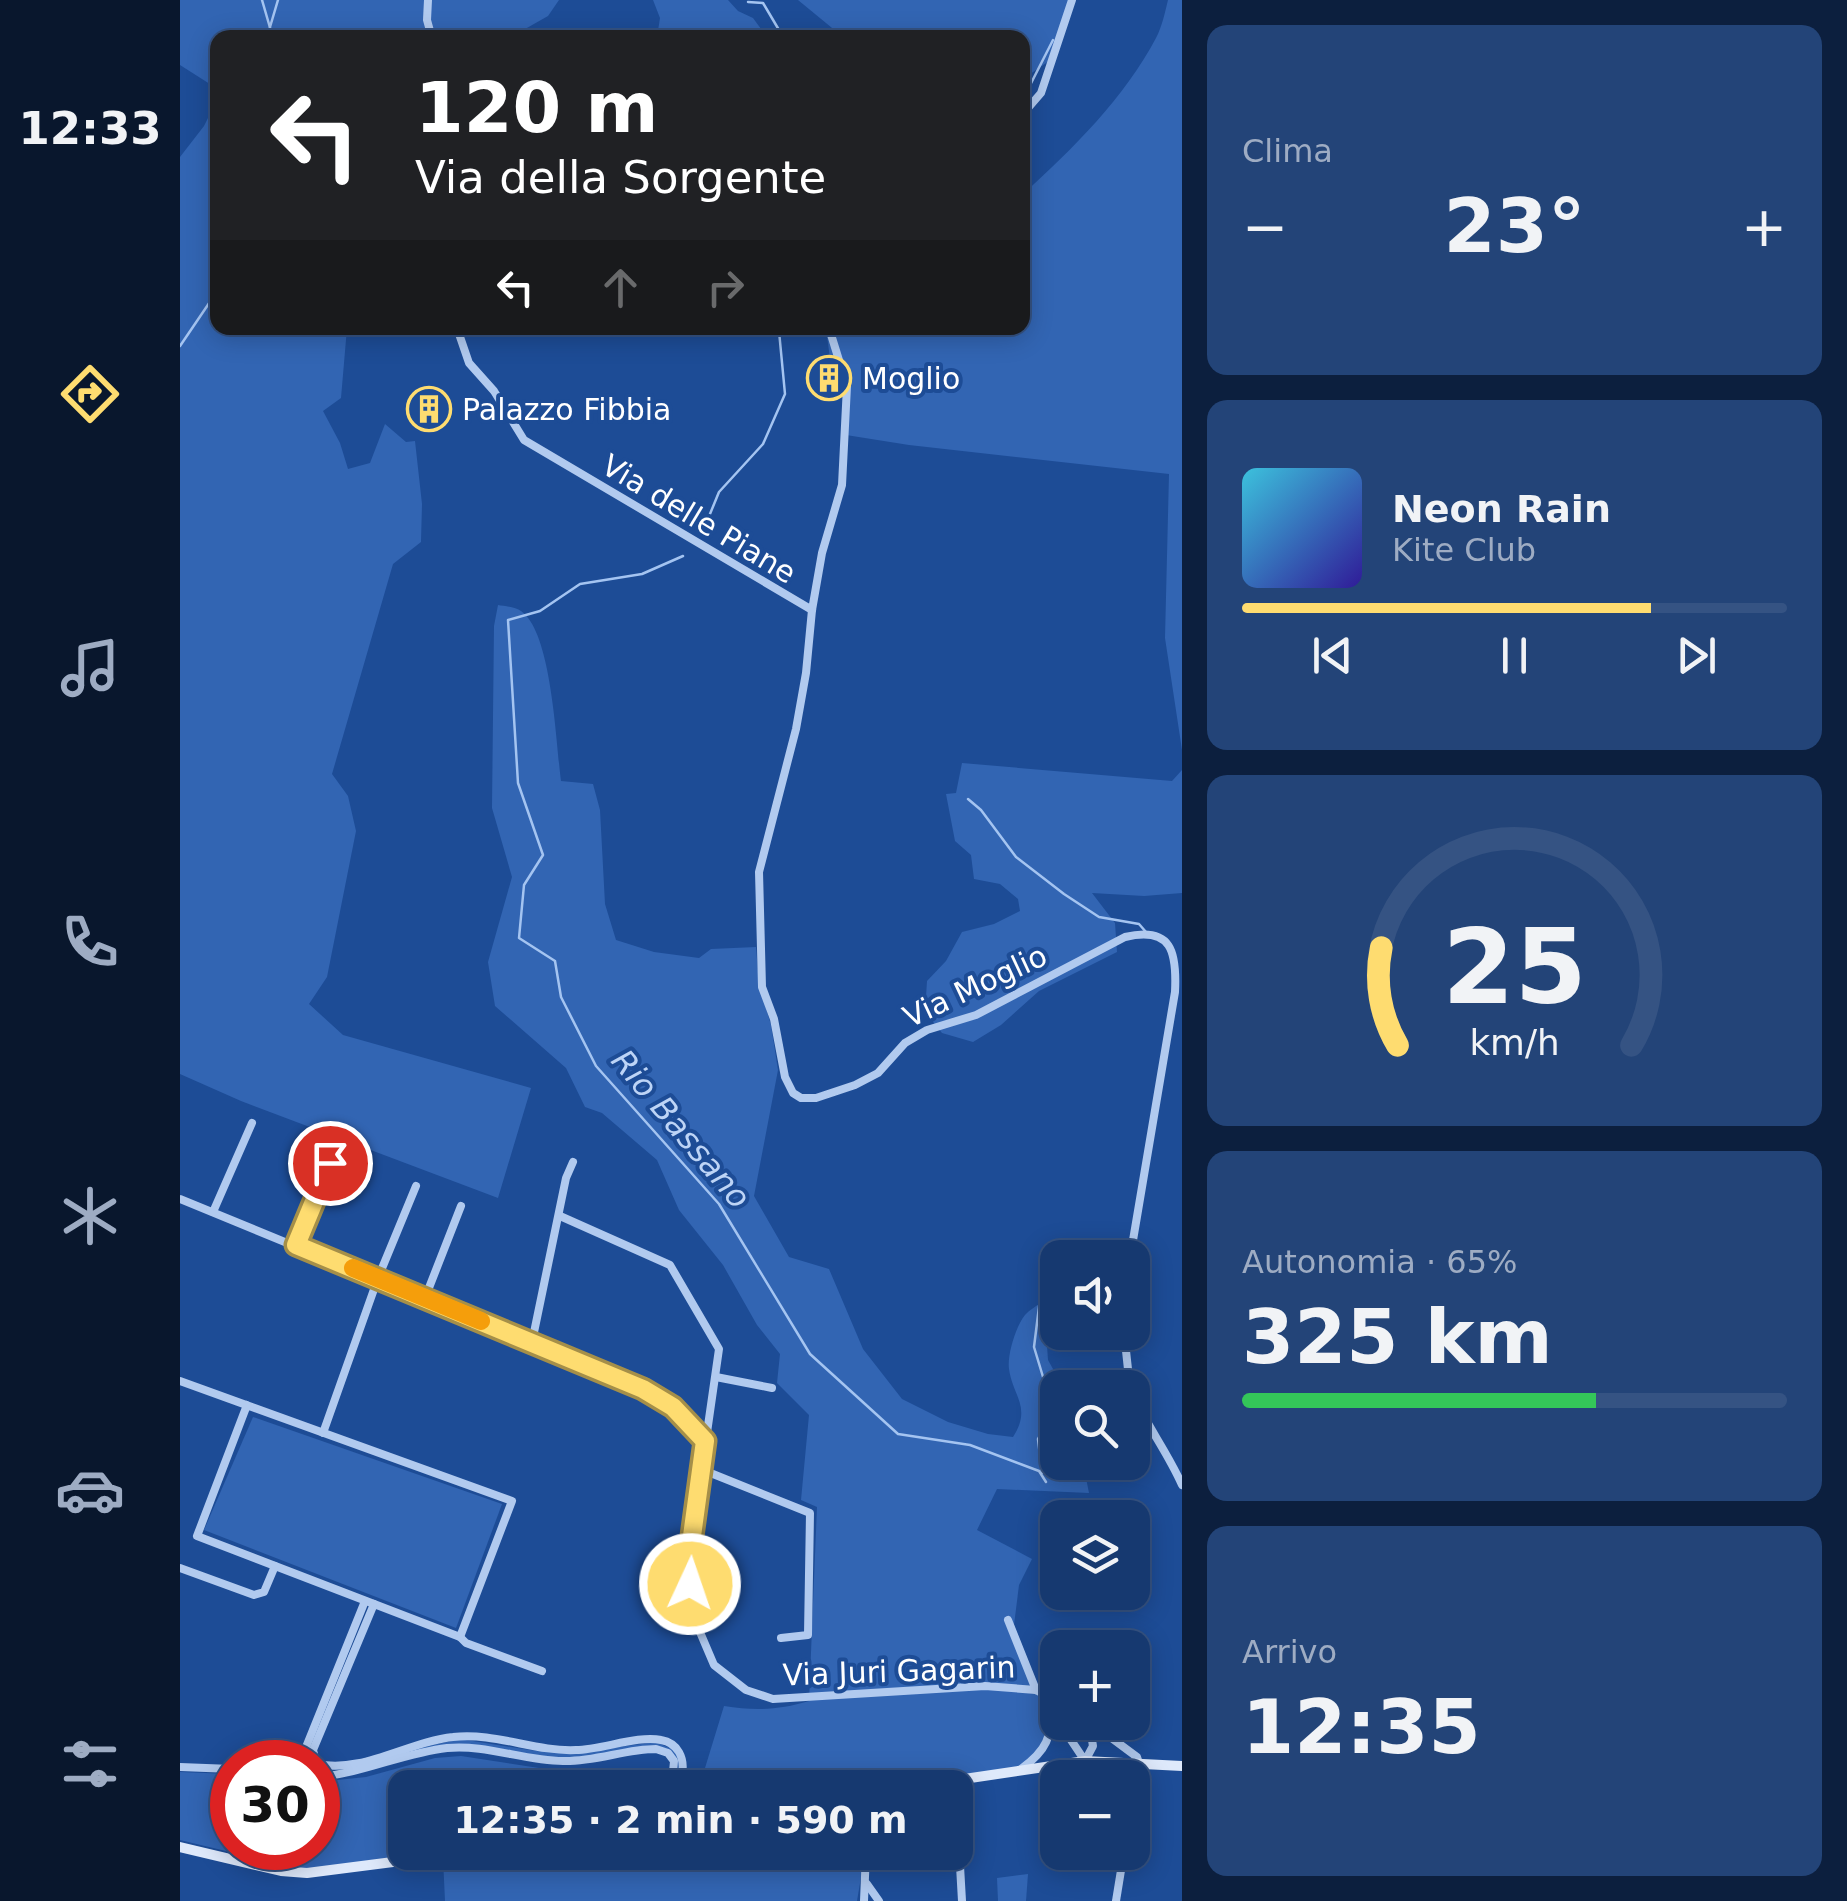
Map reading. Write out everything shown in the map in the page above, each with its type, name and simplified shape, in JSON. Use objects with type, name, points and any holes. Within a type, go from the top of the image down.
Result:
[{"type":"main road","points":[[1150,1764],[1182,1766]]},
{"type":"main road","points":[[973,1777],[1040,1767]]},
{"type":"main road","points":[[180,1847],[281,1871],[307,1872],[388,1862]]},
{"type":"street","points":[[428,0],[430,30]]},
{"type":"street","points":[[1030,106],[1041,94],[1072,0]]},
{"type":"street","name":"Via delle Piane","points":[[459,335],[469,363],[494,391],[524,440],[812,610]]},
{"type":"street","name":"Via Moglio","points":[[831,335],[847,386],[842,484],[822,553],[796,729],[760,872],[762,986],[774,1019],[785,1077],[793,1093],[801,1098],[816,1098],[855,1084],[878,1073],[905,1043],[927,1030],[976,1015],[1125,937],[1158,936],[1172,950],[1175,992],[1133,1240]]},
{"type":"street","points":[[213,1212],[252,1124]]},
{"type":"street","points":[[532,1342],[566,1178],[573,1162]]},
{"type":"street","points":[[296,1245],[330,1163]]},
{"type":"street","points":[[324,1433],[378,1278],[416,1186]]},
{"type":"street","points":[[180,1199],[643,1389],[673,1407],[705,1441]]},
{"type":"street","points":[[425,1298],[461,1206]]},
{"type":"street","name":"Via Juri Gagarin","points":[[560,1216],[670,1265],[719,1349],[689,1558],[691,1611],[714,1665],[746,1690],[785,1700],[960,1686],[1038,1691],[1008,1620]]},
{"type":"street","points":[[716,1377],[772,1388]]},
{"type":"street","points":[[180,1381],[512,1501],[460,1637]]},
{"type":"street","points":[[247,1405],[197,1536],[542,1671]]},
{"type":"street","points":[[1150,1430],[1172,1462],[1182,1486]]},
{"type":"street","points":[[703,1470],[810,1512],[808,1635],[781,1638]]},
{"type":"street","points":[[180,1568],[254,1595],[264,1592],[275,1566]]},
{"type":"street","points":[[310,1740],[370,1603]]},
{"type":"street","points":[[316,1740],[370,1603]]},
{"type":"street","points":[[340,1764],[452,1737],[478,1737],[555,1750],[662,1740],[679,1751],[683,1770]]},
{"type":"street","name":"Via Juri Gagarin","points":[[1020,1769],[1040,1755],[1049,1740]]},
{"type":"street","points":[[1085,1760],[1092,1740]]},
{"type":"street","points":[[1092,1746],[1101,1740]]},
{"type":"street","points":[[1117,1740],[1132,1750],[1137,1760]]},
{"type":"street","points":[[340,1774],[456,1748],[558,1762],[656,1749],[674,1760],[672,1770]]},
{"type":"street","points":[[180,1767],[210,1768]]},
{"type":"street","points":[[864,1901],[867,1870]]},
{"type":"street","points":[[959,1870],[962,1901]]},
{"type":"street","points":[[1116,1901],[1121,1870]]},
{"type":"street","points":[[867,1884],[879,1901]]},
{"type":"shaded area","points":[[180,0],[559,0],[548,16],[523,30],[210,30],[210,84],[180,65]]},
{"type":"shaded area","points":[[653,0],[728,0],[738,11],[753,18],[762,30],[658,30],[660,18]]},
{"type":"shaded area","points":[[798,0],[1075,0],[1049,61],[1030,74],[1030,30],[834,30]]},
{"type":"shaded area","points":[[1168,0],[1182,0],[1182,750],[1165,638],[1169,474],[846,435],[844,439],[850,405],[830,359],[827,335],[1030,335],[1030,187],[1113,102],[1143,60]]},
{"type":"shaded area","points":[[210,114],[210,335],[346,335],[341,398],[323,411],[348,469],[370,463],[385,424],[406,442],[415,441],[422,504],[421,542],[393,564],[332,774],[348,796],[356,831],[327,977],[309,1004],[343,1035],[531,1088],[498,1198],[180,1074],[180,157]]},
{"type":"shaded area","points":[[498,605],[513,608],[531,623],[540,641],[551,690],[561,781],[593,784],[600,810],[605,904],[616,940],[654,952],[699,958],[711,949],[756,947],[759,984],[778,1070],[754,1196],[789,1257],[829,1269],[863,1349],[902,1399],[948,1422],[1013,1437],[1021,1410],[1009,1369],[1011,1349],[1025,1315],[1040,1303],[1040,1350],[1047,1350],[1054,1370],[1040,1370],[1040,1480],[1086,1480],[1089,1493],[997,1489],[977,1530],[1032,1559],[1019,1585],[1014,1625],[1040,1692],[1040,1740],[1044,1740],[1027,1767],[973,1776],[973,1770],[705,1770],[724,1706],[767,1709],[809,1701],[817,1507],[801,1500],[809,1415],[777,1383],[780,1354],[757,1325],[723,1265],[679,1210],[657,1160],[602,1113],[585,1107],[566,1068],[495,1006],[488,962],[512,877],[492,808],[494,626]]},
{"type":"shaded area","points":[[962,763],[1172,781],[1182,770],[1182,893],[1092,893],[1115,923],[1117,952],[1039,991],[1001,1025],[973,1042],[942,1033],[925,1012],[927,981],[946,961],[962,932],[994,924],[1020,911],[1018,899],[1000,884],[974,879],[971,855],[955,841],[946,794],[956,793]]},
{"type":"shaded area","points":[[253,1417],[502,1504],[456,1628],[204,1530]]},
{"type":"shaded area","points":[[460,1739],[575,1753],[656,1742],[674,1750],[680,1759],[678,1770],[671,1752],[559,1759],[468,1746],[340,1766]]},
{"type":"shaded area","points":[[461,1756],[539,1770],[391,1770],[435,1758]]},
{"type":"shaded area","points":[[388,1771],[388,1865],[321,1874],[304,1870],[340,1870],[340,1780]]},
{"type":"shaded area","points":[[180,1772],[210,1773],[210,1847],[180,1840]]},
{"type":"shaded area","points":[[444,1870],[862,1870],[857,1901],[445,1901]]},
{"type":"shaded area","points":[[1028,1874],[1026,1901],[998,1901],[997,1878]]},
{"type":"waterway","points":[[262,0],[271,30]]},
{"type":"waterway","points":[[270,27],[278,0]]},
{"type":"waterway","points":[[748,2],[763,3],[779,30]]},
{"type":"waterway","name":"Rio Bassano","points":[[1030,85],[1053,40]]},
{"type":"waterway","points":[[180,346],[210,302]]},
{"type":"waterway","name":"Rio Bassano","points":[[703,531],[719,492],[763,444],[785,394],[779,335]]},
{"type":"waterway","name":"Rio Bassano","points":[[683,556],[642,574],[580,584],[540,611],[508,620],[518,783],[543,855],[524,885],[519,938],[555,961],[561,997],[596,1066],[719,1204],[810,1354],[898,1434],[970,1445],[1039,1471],[1046,1482]]},
{"type":"waterway","points":[[968,799],[981,810],[1016,857],[1064,894],[1099,917],[1139,924],[1146,932]]},
{"type":"waterway","points":[[1040,1299],[1034,1347],[1041,1370]]},
{"type":"waterway","points":[[1040,1435],[1040,1456]]},
{"type":"slow traffic","points":[[353,1268],[481,1321]]},
{"type":"place","name":"Moglio","points":[[829,378]]},
{"type":"place","name":"Palazzo Fibbia","points":[[429,409]]},
{"type":"route","points":[[330,1163],[296,1245],[643,1389],[673,1407],[705,1441],[689,1558],[690,1584]]}]
